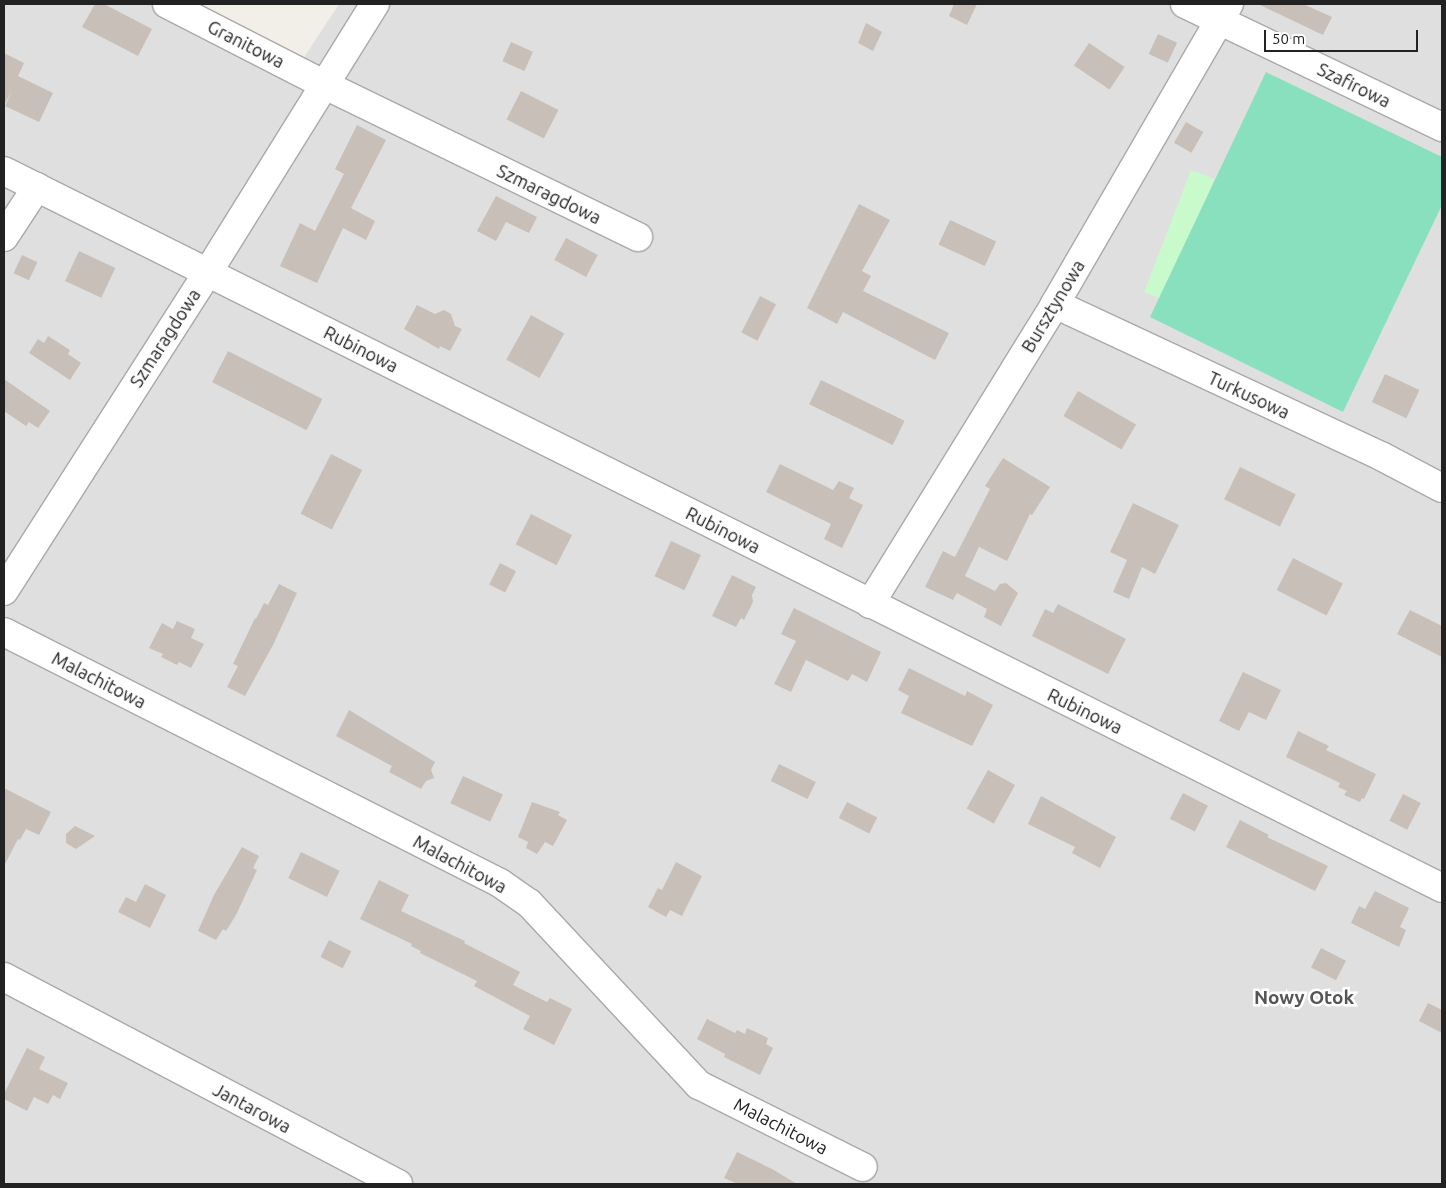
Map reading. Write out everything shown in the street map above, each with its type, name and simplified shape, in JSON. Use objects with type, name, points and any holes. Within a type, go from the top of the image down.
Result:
[{"type":"street","name":"Granitowa","points":[[167,4],[325,85]]},
{"type":"street","name":"Szmaragdowa","points":[[4,591],[208,272],[375,4]]},
{"type":"street","name":"Szafirowa","points":[[1185,4],[1225,12],[1442,127]]},
{"type":"street","name":"Bursztynowa","points":[[870,604],[1055,304],[1225,12]]},
{"type":"street","name":"Szmaragdowa","points":[[325,85],[638,237]]},
{"type":"street","name":"Rubinowa","points":[[4,171],[1442,888]]},
{"type":"street","points":[[4,236],[37,187]]},
{"type":"street","name":"Turkusowa","points":[[1055,304],[1381,456],[1442,488]]},
{"type":"street","name":"Malachitowa","points":[[4,632],[500,883],[529,903],[699,1084],[862,1167]]},
{"type":"street","name":"Jantarowa","points":[[4,977],[398,1184]]},
{"type":"shaded area","points":[[4,4],[196,4],[303,59],[339,4],[1442,4],[1442,1184],[4,1184]]},
{"type":"green space","points":[[1266,72],[1442,157],[1442,205],[1343,412],[1150,317]]},
{"type":"green space","points":[[1191,170],[1214,179],[1167,301],[1144,292]]},
{"type":"building","points":[[95,4],[104,4],[152,29],[138,56],[82,27]]},
{"type":"building","points":[[954,4],[977,4],[967,25],[949,16]]},
{"type":"building","points":[[1258,4],[1303,4],[1332,17],[1323,35]]},
{"type":"building","points":[[866,23],[882,32],[873,51],[858,43]]},
{"type":"building","points":[[1158,34],[1177,43],[1168,63],[1149,54]]},
{"type":"building","points":[[511,42],[533,52],[524,71],[502,61]]},
{"type":"building","points":[[1089,43],[1125,67],[1110,89],[1074,65]]},
{"type":"building","points":[[4,53],[24,63],[18,76],[53,93],[39,122],[5,106],[12,91],[4,105]]},
{"type":"building","points":[[521,91],[558,110],[544,139],[506,120]]},
{"type":"building","points":[[1186,122],[1203,132],[1191,153],[1174,143]]},
{"type":"building","points":[[357,125],[386,140],[351,208],[375,221],[366,240],[343,228],[317,283],[280,266],[300,223],[315,231],[344,174],[335,169]]},
{"type":"building","points":[[496,196],[537,217],[529,233],[506,222],[496,241],[477,231]]},
{"type":"building","points":[[859,204],[890,220],[862,271],[871,276],[863,291],[949,333],[935,360],[843,312],[837,324],[807,308]]},
{"type":"building","points":[[950,220],[996,242],[985,266],[939,244]]},
{"type":"building","points":[[566,238],[598,255],[586,277],[554,260]]},
{"type":"building","points":[[79,251],[115,268],[101,298],[65,281]]},
{"type":"building","points":[[22,255],[37,262],[29,280],[14,273]]},
{"type":"building","points":[[760,296],[776,304],[757,341],[741,333]]},
{"type":"building","points":[[417,305],[435,314],[444,310],[451,314],[455,326],[462,329],[450,351],[440,346],[439,349],[404,329]]},
{"type":"building","points":[[531,315],[564,333],[540,378],[506,360]]},
{"type":"building","points":[[48,336],[70,350],[68,354],[81,363],[70,380],[29,353],[38,339],[44,343]]},
{"type":"building","points":[[228,351],[322,399],[307,430],[212,382]]},
{"type":"building","points":[[1385,374],[1419,390],[1406,418],[1372,402]]},
{"type":"building","points":[[4,379],[50,411],[38,428],[29,422],[26,426],[4,411]]},
{"type":"building","points":[[821,380],[905,421],[893,445],[809,404]]},
{"type":"building","points":[[1078,391],[1136,425],[1122,450],[1064,416]]},
{"type":"building","points":[[331,454],[362,470],[332,530],[301,514]]},
{"type":"building","points":[[1003,458],[1050,487],[1032,515],[1030,514],[1007,561],[979,547],[965,576],[995,591],[1000,584],[1006,583],[1018,593],[1001,626],[984,617],[987,609],[957,593],[953,600],[925,587],[943,551],[955,557],[990,489],[985,486]]},
{"type":"building","points":[[780,464],[833,490],[839,481],[854,488],[849,498],[863,505],[842,548],[824,539],[831,524],[766,492]]},
{"type":"building","points":[[1240,467],[1296,494],[1280,527],[1224,499]]},
{"type":"building","points":[[1133,503],[1179,525],[1155,574],[1142,567],[1129,599],[1113,592],[1127,560],[1110,552]]},
{"type":"building","points":[[531,514],[572,535],[557,565],[516,544]]},
{"type":"building","points":[[671,541],[701,555],[684,590],[655,576]]},
{"type":"building","points":[[1293,558],[1343,583],[1327,615],[1277,590]]},
{"type":"building","points":[[500,563],[516,571],[505,593],[489,584]]},
{"type":"building","points":[[732,575],[756,587],[752,595],[753,602],[744,620],[741,618],[736,627],[712,616]]},
{"type":"building","points":[[279,584],[297,593],[273,645],[245,696],[227,687],[238,666],[233,664],[255,618],[264,603],[268,605]]},
{"type":"building","points":[[1058,604],[1126,639],[1108,674],[1032,636],[1045,609],[1053,613]]},
{"type":"building","points":[[794,608],[881,652],[867,682],[852,674],[848,681],[806,660],[791,692],[774,684],[796,641],[781,634]]},
{"type":"building","points":[[1410,610],[1442,626],[1442,657],[1397,634]]},
{"type":"building","points":[[177,621],[195,629],[191,638],[204,644],[191,668],[179,662],[177,665],[161,657],[163,654],[149,648],[162,623],[173,629]]},
{"type":"building","points":[[909,668],[965,696],[967,691],[993,705],[972,746],[901,713],[909,696],[898,690]]},
{"type":"building","points":[[1243,672],[1281,690],[1266,720],[1249,712],[1239,731],[1219,721]]},
{"type":"building","points":[[349,710],[435,762],[431,770],[434,778],[426,781],[421,789],[389,772],[392,766],[336,736]]},
{"type":"building","points":[[1298,731],[1329,746],[1326,750],[1376,774],[1364,799],[1362,798],[1360,802],[1344,795],[1347,791],[1338,787],[1340,783],[1286,757]]},
{"type":"building","points":[[779,764],[816,782],[808,799],[771,781]]},
{"type":"building","points":[[988,770],[1015,785],[994,824],[967,808]]},
{"type":"building","points":[[463,776],[503,795],[490,822],[450,803]]},
{"type":"building","points":[[4,788],[51,812],[39,835],[26,829],[20,840],[18,839],[4,866]]},
{"type":"building","points":[[1183,793],[1208,806],[1195,832],[1170,819]]},
{"type":"building","points":[[1403,794],[1421,803],[1407,830],[1389,821]]},
{"type":"building","points":[[1041,796],[1116,837],[1100,868],[1072,853],[1075,847],[1028,824]]},
{"type":"building","points":[[532,802],[560,812],[558,815],[567,820],[553,846],[545,842],[537,854],[526,848],[528,842],[518,837]]},
{"type":"building","points":[[847,802],[877,817],[869,833],[839,818]]},
{"type":"building","points":[[1240,820],[1269,835],[1267,837],[1328,866],[1315,891],[1226,847]]},
{"type":"building","points":[[75,826],[95,836],[76,849],[66,843],[66,834]]},
{"type":"building","points":[[242,847],[259,856],[253,868],[257,870],[236,915],[226,931],[223,929],[216,940],[198,931],[214,895]]},
{"type":"building","points":[[301,852],[340,871],[327,897],[288,878]]},
{"type":"building","points":[[676,862],[702,876],[682,916],[670,910],[666,917],[648,907],[658,888],[662,890]]},
{"type":"building","points":[[379,880],[409,895],[401,911],[465,941],[464,943],[520,972],[513,985],[547,1002],[550,998],[572,1009],[554,1045],[523,1029],[530,1016],[474,986],[477,981],[420,953],[421,951],[411,946],[412,944],[360,919]]},
{"type":"building","points":[[145,884],[166,895],[150,928],[118,912],[126,897],[136,902]]},
{"type":"building","points":[[1375,891],[1409,908],[1400,927],[1406,930],[1399,947],[1351,923],[1359,906],[1365,909]]},
{"type":"building","points":[[329,940],[351,951],[343,968],[320,957]]},
{"type":"building","points":[[1321,948],[1346,961],[1336,980],[1311,968]]},
{"type":"building","points":[[1428,1003],[1442,1010],[1442,1033],[1419,1021]]},
{"type":"building","points":[[707,1019],[735,1033],[737,1030],[745,1034],[747,1028],[768,1038],[766,1044],[773,1048],[760,1075],[724,1057],[725,1054],[697,1039]]},
{"type":"building","points":[[27,1048],[45,1057],[39,1069],[68,1083],[60,1099],[53,1095],[48,1104],[34,1097],[27,1111],[4,1099],[4,1094]]},
{"type":"building","points":[[737,1152],[797,1184],[738,1184],[724,1178]]},
{"type":"district","name":"Nowy Otok","points":[[1304,998]]}]
